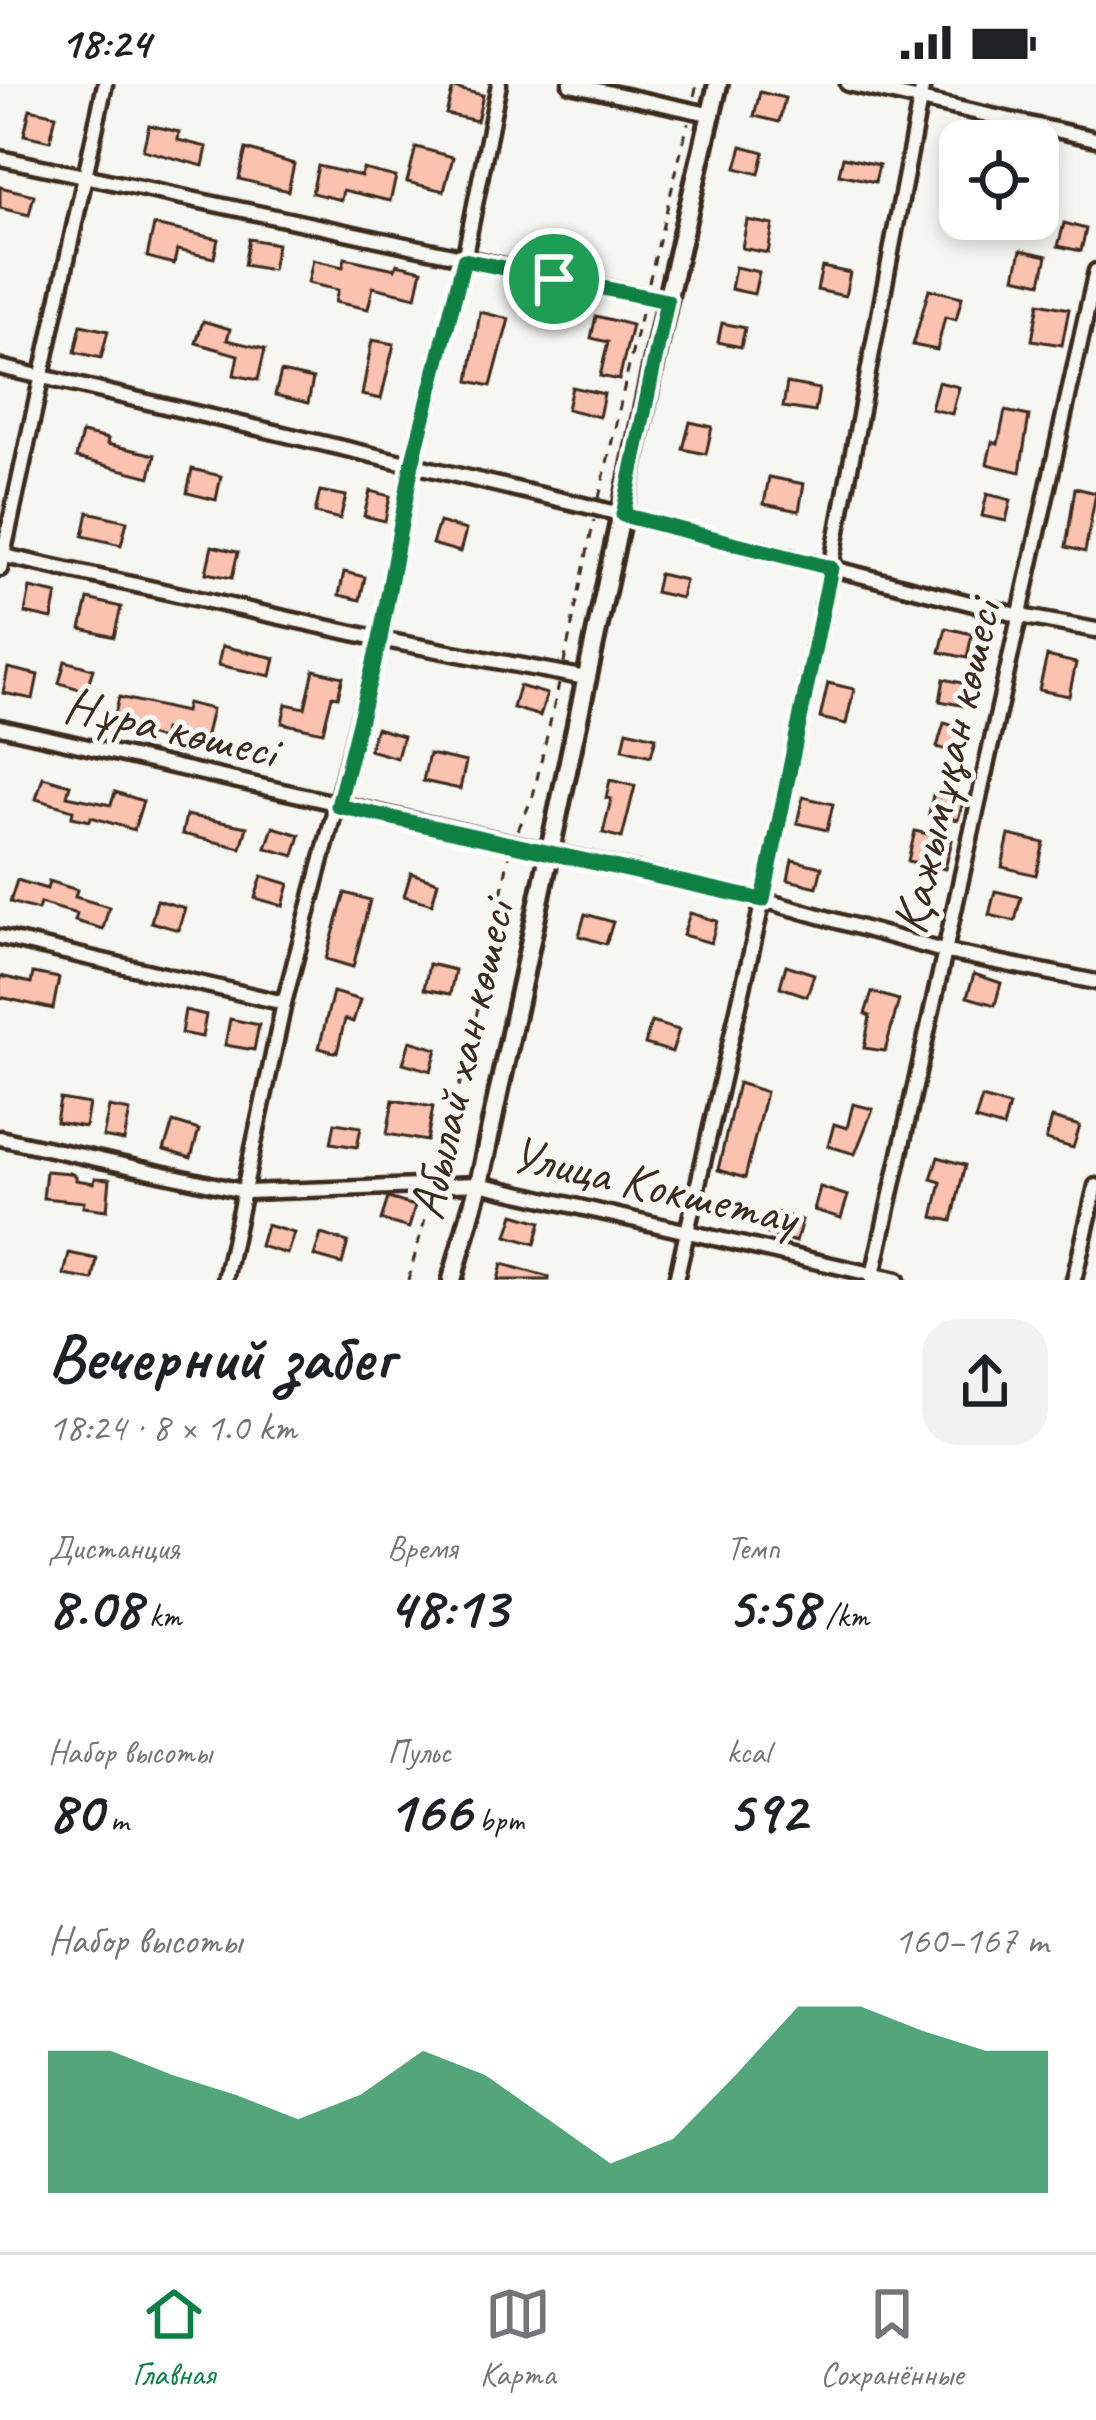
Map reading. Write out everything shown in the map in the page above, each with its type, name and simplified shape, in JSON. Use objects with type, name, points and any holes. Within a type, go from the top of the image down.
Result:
[{"type":"street","points":[[105,84],[1,560],[586,678]]},
{"type":"street","points":[[225,1280],[284,1003],[380,639],[412,464],[464,260],[499,84]]},
{"type":"street","points":[[570,84],[712,115]]},
{"type":"street","name":"Абылай хан көшесі","points":[[452,1280],[479,1184],[667,301],[718,84]]},
{"type":"street","points":[[848,84],[1096,139]]},
{"type":"street","points":[[676,1280],[763,900],[923,84]]},
{"type":"street","points":[[0,158],[667,301]]},
{"type":"street","name":"Қажымұқан көшесі","points":[[873,1278],[1096,271]]},
{"type":"street","points":[[0,368],[623,515],[1021,616],[1096,630]]},
{"type":"street","name":"Нұра көшесі","points":[[0,728],[763,900],[944,952],[1096,982]]},
{"type":"street","points":[[0,937],[284,1003]]},
{"type":"street","name":"Улица Кокшетау","points":[[0,1138],[247,1192],[479,1184],[897,1280]]},
{"type":"street","points":[[1074,1280],[1096,1186]]},
{"type":"building","points":[[453,88],[483,95],[477,121],[446,114]]},
{"type":"building","points":[[760,92],[785,98],[779,122],[754,116]]},
{"type":"building","points":[[30,109],[56,115],[50,141],[24,135]]},
{"type":"building","points":[[149,125],[179,132],[178,140],[207,147],[203,166],[143,150]]},
{"type":"building","points":[[742,146],[764,152],[759,174],[736,168]]},
{"type":"building","points":[[416,147],[453,157],[444,191],[407,182]]},
{"type":"building","points":[[246,149],[294,164],[288,191],[239,179]]},
{"type":"building","points":[[843,157],[879,165],[875,182],[839,174]]},
{"type":"building","points":[[318,166],[361,176],[363,169],[396,177],[390,201],[343,190],[341,200],[312,193]]},
{"type":"building","points":[[0,187],[34,195],[29,215],[0,208]]},
{"type":"building","points":[[747,220],[773,225],[768,253],[742,248]]},
{"type":"building","points":[[1064,223],[1086,229],[1081,251],[1058,246]]},
{"type":"building","points":[[154,225],[218,239],[214,258],[177,250],[174,264],[147,257]]},
{"type":"building","points":[[249,239],[277,244],[272,270],[244,265]]},
{"type":"building","points":[[1021,250],[1047,256],[1041,283],[1015,277]]},
{"type":"building","points":[[345,258],[422,270],[416,297],[373,287],[368,309],[335,302],[338,290],[308,283],[313,260],[343,267]]},
{"type":"building","points":[[735,267],[759,272],[754,294],[731,289]]},
{"type":"building","points":[[822,267],[850,273],[845,296],[817,290]]},
{"type":"building","points":[[929,289],[962,297],[956,320],[945,317],[937,350],[913,345]]},
{"type":"building","points":[[1039,303],[1069,309],[1062,345],[1032,340]]},
{"type":"building","points":[[480,312],[509,319],[491,386],[469,381]]},
{"type":"building","points":[[596,316],[632,325],[619,380],[600,376],[608,342],[591,338]]},
{"type":"building","points":[[203,321],[230,329],[227,340],[265,349],[258,380],[234,375],[238,355],[196,343]]},
{"type":"building","points":[[722,323],[745,328],[741,347],[718,342]]},
{"type":"building","points":[[81,325],[108,331],[101,358],[75,352]]},
{"type":"building","points":[[372,340],[394,344],[381,399],[362,395]]},
{"type":"building","points":[[281,372],[313,379],[308,403],[275,395]]},
{"type":"building","points":[[938,382],[959,387],[952,414],[931,409]]},
{"type":"building","points":[[787,383],[819,389],[815,412],[783,407]]},
{"type":"building","points":[[572,387],[604,394],[599,417],[567,409]]},
{"type":"building","points":[[1005,411],[1029,416],[1020,472],[987,464],[992,442],[998,444]]},
{"type":"building","points":[[690,422],[712,427],[706,454],[683,449]]},
{"type":"building","points":[[82,433],[155,455],[150,477],[76,458]]},
{"type":"building","points":[[192,469],[221,476],[216,500],[187,493]]},
{"type":"building","points":[[769,477],[804,484],[799,511],[764,504]]},
{"type":"building","points":[[1075,488],[1096,493],[1085,552],[1066,547]]},
{"type":"building","points":[[320,491],[346,496],[340,519],[315,513]]},
{"type":"building","points":[[370,491],[390,496],[385,521],[364,516]]},
{"type":"building","points":[[987,494],[1011,500],[1006,521],[982,516]]},
{"type":"building","points":[[88,512],[127,521],[121,545],[83,536]]},
{"type":"building","points":[[439,522],[466,530],[460,552],[432,544]]},
{"type":"building","points":[[212,546],[238,552],[232,578],[206,573]]},
{"type":"building","points":[[344,572],[365,577],[360,600],[339,595]]},
{"type":"building","points":[[659,574],[685,580],[681,598],[655,592]]},
{"type":"building","points":[[30,588],[57,594],[52,619],[25,613]]},
{"type":"building","points":[[88,599],[121,607],[114,637],[81,629]]},
{"type":"building","points":[[946,628],[972,634],[967,658],[940,652]]},
{"type":"building","points":[[222,646],[275,658],[271,676],[218,665]]},
{"type":"building","points":[[1047,656],[1076,663],[1069,696],[1039,690]]},
{"type":"building","points":[[65,661],[93,669],[86,691],[59,683]]},
{"type":"building","points":[[8,668],[38,675],[33,699],[3,693]]},
{"type":"building","points":[[314,670],[343,677],[338,697],[332,696],[323,732],[282,723],[286,704],[305,708]]},
{"type":"building","points":[[944,679],[975,686],[970,707],[940,701]]},
{"type":"building","points":[[828,683],[854,689],[846,724],[820,718]]},
{"type":"building","points":[[519,686],[547,694],[540,716],[513,708]]},
{"type":"building","points":[[119,697],[185,712],[187,703],[212,709],[205,739],[164,730],[162,739],[112,727]]},
{"type":"building","points":[[944,723],[966,729],[959,754],[937,747]]},
{"type":"building","points":[[376,728],[403,736],[397,758],[369,750]]},
{"type":"building","points":[[627,730],[656,737],[651,756],[623,749]]},
{"type":"building","points":[[429,754],[466,762],[460,789],[423,781]]},
{"type":"building","points":[[43,777],[70,785],[67,796],[111,805],[115,792],[143,801],[134,830],[91,817],[90,821],[72,817],[73,810],[36,799]]},
{"type":"building","points":[[610,780],[635,786],[622,838],[603,833]]},
{"type":"building","points":[[933,795],[963,802],[958,820],[929,814]]},
{"type":"building","points":[[803,797],[833,804],[827,830],[797,823]]},
{"type":"building","points":[[186,815],[247,827],[241,848],[182,834]]},
{"type":"building","points":[[273,827],[300,835],[294,856],[266,848]]},
{"type":"building","points":[[915,831],[952,840],[945,869],[908,861]]},
{"type":"building","points":[[1009,835],[1044,843],[1036,875],[1002,867]]},
{"type":"building","points":[[792,860],[822,867],[817,887],[788,880]]},
{"type":"building","points":[[411,873],[438,882],[432,904],[404,896]]},
{"type":"building","points":[[262,876],[289,884],[283,906],[255,898]]},
{"type":"building","points":[[17,880],[47,889],[49,881],[77,890],[75,897],[109,907],[103,929],[75,921],[77,914],[40,903],[38,910],[10,902]]},
{"type":"building","points":[[995,891],[1021,897],[1015,921],[989,915]]},
{"type":"building","points":[[345,893],[370,900],[353,967],[326,959]]},
{"type":"building","points":[[157,900],[185,908],[178,930],[151,922]]},
{"type":"building","points":[[690,913],[717,921],[711,943],[683,935]]},
{"type":"building","points":[[585,914],[613,922],[606,944],[579,936]]},
{"type":"building","points":[[429,964],[455,970],[450,994],[424,989]]},
{"type":"building","points":[[786,965],[814,974],[807,996],[780,987]]},
{"type":"building","points":[[33,973],[59,978],[53,1009],[0,997],[0,976],[31,983]]},
{"type":"building","points":[[974,974],[1001,983],[995,1005],[967,997]]},
{"type":"building","points":[[333,992],[360,1000],[353,1022],[345,1019],[337,1053],[319,1048]]},
{"type":"building","points":[[872,992],[899,1000],[885,1051],[864,1048],[870,1016],[865,1014]]},
{"type":"building","points":[[185,1010],[206,1015],[202,1037],[181,1033]]},
{"type":"building","points":[[230,1019],[259,1025],[254,1050],[225,1045]]},
{"type":"building","points":[[651,1022],[679,1030],[672,1052],[645,1044]]},
{"type":"building","points":[[410,1041],[437,1049],[431,1071],[403,1063]]},
{"type":"building","points":[[738,1083],[766,1092],[745,1178],[718,1170]]},
{"type":"building","points":[[982,1098],[1009,1106],[1003,1128],[975,1120]]},
{"type":"building","points":[[60,1099],[89,1104],[85,1127],[56,1122]]},
{"type":"building","points":[[393,1100],[433,1107],[427,1141],[387,1134]]},
{"type":"building","points":[[853,1104],[873,1109],[855,1154],[828,1146],[834,1124],[847,1128]]},
{"type":"building","points":[[109,1107],[130,1111],[124,1141],[103,1137]]},
{"type":"building","points":[[1052,1118],[1080,1126],[1073,1148],[1046,1140]]},
{"type":"building","points":[[173,1122],[199,1130],[191,1158],[164,1150]]},
{"type":"building","points":[[335,1123],[361,1127],[357,1147],[331,1143]]},
{"type":"building","points":[[938,1157],[965,1165],[952,1221],[933,1217],[941,1182],[931,1179]]},
{"type":"building","points":[[46,1171],[70,1173],[76,1180],[94,1183],[95,1178],[110,1179],[107,1210],[83,1207],[84,1202],[43,1198]]},
{"type":"building","points":[[820,1187],[848,1196],[841,1218],[814,1210]]},
{"type":"building","points":[[388,1198],[415,1206],[409,1228],[381,1220]]},
{"type":"building","points":[[775,1212],[802,1220],[796,1242],[768,1234]]},
{"type":"building","points":[[514,1214],[541,1222],[535,1244],[507,1236]]},
{"type":"building","points":[[266,1225],[294,1233],[287,1254],[260,1246]]},
{"type":"building","points":[[321,1234],[348,1242],[342,1264],[314,1256]]},
{"type":"building","points":[[69,1253],[97,1259],[93,1280],[64,1275]]},
{"type":"building","points":[[502,1264],[549,1277],[549,1280],[498,1280]]},
{"type":"route","points":[[464,260],[554,279],[667,301],[623,515],[831,568],[763,900],[338,806],[380,639],[412,464],[464,260]]}]
